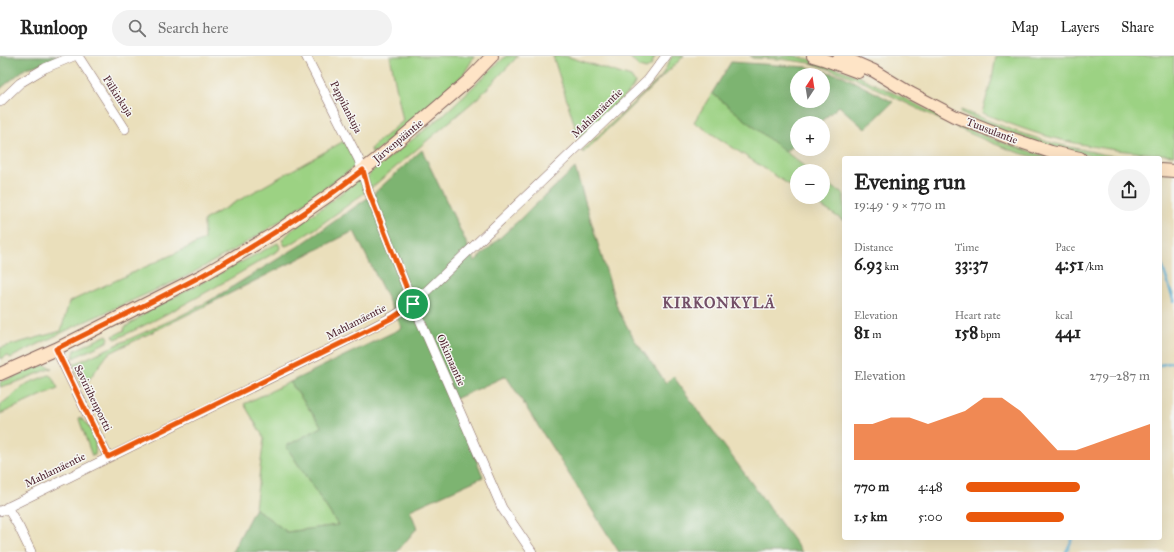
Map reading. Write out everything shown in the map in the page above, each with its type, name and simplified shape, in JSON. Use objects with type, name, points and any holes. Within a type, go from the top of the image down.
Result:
[{"type":"main road","name":"Järvenpääntie","points":[[0,374],[56,349],[203,275],[275,233],[335,191],[377,159],[468,81],[492,56]]},
{"type":"main road","name":"Tuusulantie","points":[[813,56],[910,93]]},
{"type":"main road","name":"Tuusulantie","points":[[840,56],[874,71],[910,93],[954,116],[1012,139],[1051,152],[1070,156]]},
{"type":"main road","points":[[1162,170],[1174,171]]},
{"type":"street","points":[[0,102],[20,83],[45,68],[74,56]]},
{"type":"street","name":"Pälkinkuja","points":[[78,56],[125,129]]},
{"type":"street","name":"Pappilankuja","points":[[306,56],[363,170]]},
{"type":"street","name":"Mahlamäentie","points":[[4,509],[392,318],[413,304],[648,80],[661,60],[666,56]]},
{"type":"street","name":"Olkimaantie","points":[[363,170],[367,188],[413,304],[502,508],[532,552]]},
{"type":"street","name":"Saviriihenportti","points":[[56,349],[108,457]]},
{"type":"street","points":[[4,509],[19,527],[31,552]]},
{"type":"green space","points":[[0,56],[72,56],[26,68],[0,89]]},
{"type":"green space","points":[[390,56],[474,56],[463,74],[444,94],[424,113],[372,153],[371,149],[373,146],[403,121]]},
{"type":"green space","points":[[506,56],[518,56],[481,95],[371,188],[367,178],[372,171],[440,118]]},
{"type":"green space","points":[[553,56],[566,56],[631,77],[635,83],[631,90],[579,139]]},
{"type":"green space","points":[[629,56],[655,56],[651,66],[646,69],[639,67]]},
{"type":"green space","points":[[672,56],[684,56],[583,153],[582,151],[661,77]]},
{"type":"green space","points":[[750,56],[794,56],[812,60],[856,75],[908,100],[944,120],[941,120],[855,78],[830,69],[830,68],[811,63],[781,59],[752,58]]},
{"type":"green space","points":[[996,56],[1174,56],[1174,155],[1118,150],[1052,138],[982,113],[992,79]]},
{"type":"green space","points":[[731,62],[811,68],[790,68],[790,108],[830,108],[830,73],[843,76],[893,102],[865,129],[839,106],[827,116],[790,116],[790,148],[785,152],[712,93]]},
{"type":"green space","points":[[712,93],[801,164],[790,164],[790,185],[694,122]]},
{"type":"green space","points":[[961,110],[1017,132],[1052,143],[1113,156],[1092,156],[1049,146],[1012,134],[960,112]]},
{"type":"green space","points":[[957,126],[961,126],[1003,143],[1045,156],[1027,155],[957,128]]},
{"type":"green space","points":[[344,141],[355,162],[354,167],[273,226],[187,276],[84,322],[10,358],[8,355],[0,359],[0,348],[61,331],[69,302],[204,240],[204,220]]},
{"type":"green space","points":[[422,150],[475,261],[575,168],[618,310],[634,339],[666,383],[673,376],[802,552],[619,552],[506,376],[453,400],[483,477],[410,510],[417,528],[397,552],[232,552],[255,508],[287,532],[338,525],[286,446],[322,427],[290,382],[402,328],[354,231],[209,304],[209,301],[299,246],[372,195]]},
{"type":"green space","points":[[358,180],[361,180],[366,192],[315,229],[291,244],[285,246],[282,240],[295,227]]},
{"type":"green space","points":[[830,185],[842,194],[842,220],[818,204],[830,204]]},
{"type":"green space","points":[[278,243],[280,247],[279,250],[239,274],[158,319],[116,339],[114,338],[113,336],[125,330],[124,328],[150,310]]},
{"type":"green space","points":[[209,301],[209,304],[108,354],[85,385],[82,386],[74,364],[176,318]]},
{"type":"green space","points":[[107,335],[109,338],[107,342],[73,358],[75,350]]},
{"type":"green space","points":[[44,365],[52,368],[0,387],[0,382]]},
{"type":"green space","points":[[49,375],[52,377],[58,388],[0,414],[0,405],[28,383]]},
{"type":"green space","points":[[290,382],[322,427],[286,446],[338,525],[287,532],[255,508],[264,438],[244,404]]},
{"type":"green space","points":[[80,417],[88,425],[93,434],[95,455],[92,456],[79,419]]},
{"type":"waterway","points":[[1162,265],[1174,301]]},
{"type":"waterway","points":[[1162,365],[1174,362]]},
{"type":"waterway","points":[[1066,552],[1072,540]]},
{"type":"district","name":"KIRKONKYLÄ","points":[[719,303]]},
{"type":"route","points":[[363,170],[369,193],[413,304],[392,318],[108,457],[56,349],[203,275],[275,233],[363,170]]}]
